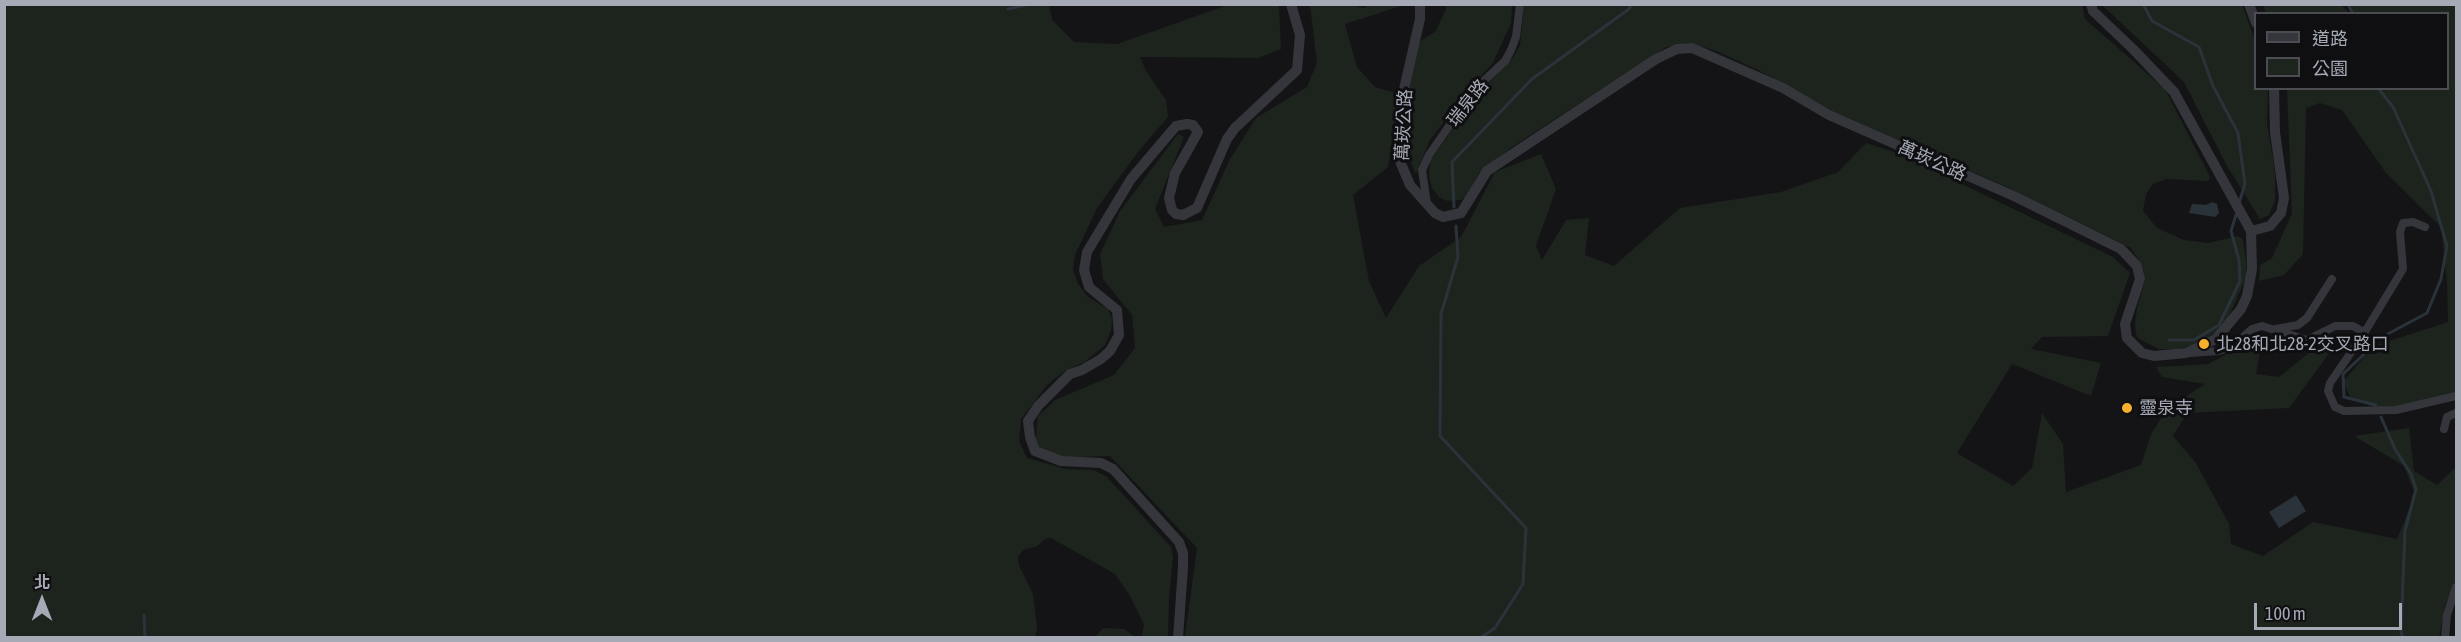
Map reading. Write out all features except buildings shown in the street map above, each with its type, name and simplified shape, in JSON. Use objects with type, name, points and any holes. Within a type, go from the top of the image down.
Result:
[{"type":"street","points":[[1178,638],[1183,567],[1183,553],[1179,542],[1113,469],[1101,463],[1061,461],[1035,450],[1030,437],[1028,421],[1038,406],[1070,374],[1082,370],[1110,351],[1119,335],[1117,310],[1089,287],[1084,270],[1088,252],[1131,179],[1176,126],[1193,125],[1198,132],[1175,173],[1169,198],[1172,210],[1176,213],[1183,215],[1197,208],[1223,147],[1235,128],[1297,70],[1300,35],[1291,4]]},
{"type":"street","name":"萬崁公路","points":[[1420,4],[1420,19],[1404,89],[1405,122],[1399,159],[1410,185],[1435,213],[1443,217],[1461,213],[1487,171],[1656,59],[1677,49],[1692,48],[1783,88],[1829,115],[2016,197],[2121,249],[2137,266],[2140,279],[2125,324],[2127,338],[2142,353],[2154,356],[2186,353],[2216,339],[2241,309],[2247,296],[2252,269],[2251,231],[2174,92],[2093,11],[2091,4]]},
{"type":"street","name":"瑞泉路","points":[[1427,204],[1422,170],[1425,162],[1474,90],[1504,62],[1516,37],[1520,4]]},
{"type":"street","points":[[2251,231],[2270,226],[2281,213],[2284,198],[2275,132],[2274,90]]},
{"type":"street","points":[[2425,227],[2413,222],[2403,223],[2400,232],[2403,269],[2363,335],[2330,383],[2328,392],[2335,407],[2344,411],[2396,410],[2457,396]]},
{"type":"street","points":[[2276,329],[2298,325],[2307,318],[2332,279]]},
{"type":"street","points":[[2186,353],[2219,351],[2232,347],[2252,329],[2262,326],[2307,340],[2335,327],[2353,326],[2363,335]]},
{"type":"street","points":[[2444,429],[2447,417],[2457,413]]},
{"type":"street","points":[[2445,638],[2447,615],[2457,587]]},
{"type":"green space","points":[[1231,4],[1279,6],[1281,49],[1258,58],[1140,57],[1146,71],[1166,100],[1168,117],[1138,152],[1097,208],[1075,255],[1073,270],[1078,284],[1088,297],[1108,309],[1112,319],[1111,331],[1105,345],[1085,362],[1066,370],[1047,385],[1021,419],[1019,441],[1027,458],[1066,469],[1094,470],[1107,477],[1171,547],[1173,557],[1168,637],[1142,637],[1144,624],[1129,594],[1115,574],[1051,538],[1045,539],[1037,546],[1023,550],[1018,557],[1019,565],[1033,594],[1037,628],[1035,637],[5,637],[5,5],[1049,5],[1052,20],[1074,42],[1117,44]]},
{"type":"green space","points":[[1310,5],[1356,5],[1365,8],[1368,5],[1404,5],[1345,24],[1357,67],[1375,87],[1399,94],[1388,167],[1353,195],[1369,281],[1386,318],[1419,266],[1461,237],[1495,172],[1541,154],[1556,189],[1536,246],[1542,260],[1566,220],[1589,218],[1585,255],[1614,266],[1680,208],[1781,192],[1838,172],[1866,143],[1900,154],[2113,257],[2130,273],[2108,336],[2042,337],[2031,349],[2101,363],[2091,396],[2012,364],[1957,453],[2013,486],[2032,468],[2042,413],[2063,444],[2066,492],[2141,465],[2151,434],[2168,408],[2205,384],[2162,377],[2156,367],[2208,364],[2263,335],[2256,374],[2279,377],[2320,344],[2333,348],[2289,408],[2187,413],[2173,436],[2196,463],[2229,524],[2231,544],[2263,556],[2313,522],[2397,539],[2415,494],[2404,466],[2354,436],[2409,428],[2414,471],[2437,485],[2456,467],[2456,581],[2445,605],[2439,638],[1185,637],[1197,548],[1110,456],[1046,458],[1035,445],[1038,416],[1055,400],[1114,375],[1135,348],[1132,315],[1103,279],[1100,254],[1120,211],[1178,134],[1184,137],[1155,209],[1164,227],[1202,220],[1230,159],[1256,118],[1307,87],[1317,63]]},
{"type":"green space","points":[[1446,5],[1512,5],[1511,23],[1493,63],[1468,90],[1430,140],[1416,174],[1409,159],[1408,89],[1417,43],[1435,32],[1446,10]]},
{"type":"green space","points":[[1524,5],[2082,5],[2085,19],[2165,89],[2210,177],[2208,181],[2166,179],[2153,184],[2146,194],[2143,211],[2157,228],[2184,240],[2208,243],[2238,236],[2243,240],[2246,278],[2228,318],[2219,330],[2197,344],[2178,349],[2159,349],[2139,339],[2136,334],[2137,308],[2145,280],[2143,267],[2131,248],[2007,187],[1832,111],[1758,70],[1714,50],[1689,43],[1666,47],[1512,147],[1479,173],[1466,197],[1447,201],[1439,197],[1432,188],[1429,177],[1430,161],[1475,97],[1514,56],[1520,45]]},
{"type":"green space","points":[[2102,5],[2242,5],[2254,37],[2254,90],[2268,90],[2267,123],[2275,172],[2275,201],[2269,215],[2260,219],[2227,166],[2184,82]]},
{"type":"green space","points":[[2263,5],[2341,5],[2348,12],[2266,12]]},
{"type":"green space","points":[[2351,5],[2456,5],[2456,395],[2388,411],[2352,400],[2343,382],[2364,357],[2380,344],[2448,322],[2447,283],[2441,227],[2386,173],[2342,110],[2320,103],[2306,108],[2303,254],[2284,275],[2259,281],[2260,265],[2272,258],[2292,213],[2287,90],[2449,90],[2449,12],[2352,12]]},
{"type":"green space","points":[[1103,628],[1124,629],[1135,637],[1095,637]]},
{"type":"shaded area","points":[[2212,202],[2217,204],[2219,213],[2215,217],[2189,213],[2192,204],[2206,205]]},
{"type":"shaded area","points":[[2296,495],[2306,511],[2279,528],[2269,512]]},
{"type":"waterway","points":[[1008,9],[1030,4]]},
{"type":"waterway","points":[[1454,207],[1452,162],[1532,79],[1629,9],[1632,4]]},
{"type":"waterway","points":[[2143,4],[2152,21],[2199,47],[2213,86],[2238,133],[2245,184],[2239,203]]},
{"type":"waterway","points":[[2348,4],[2352,12]]},
{"type":"waterway","points":[[2380,90],[2393,107],[2431,191],[2447,246],[2441,279],[2427,313],[2384,336]]},
{"type":"waterway","points":[[2169,340],[2194,340],[2219,325],[2240,281],[2239,260],[2231,231],[2237,212]]},
{"type":"waterway","points":[[1456,226],[1458,257],[1441,314],[1440,436],[1526,528],[1523,584],[1495,628],[1480,638]]},
{"type":"waterway","points":[[2376,343],[2343,374],[2344,397],[2376,405]]},
{"type":"waterway","points":[[2381,417],[2395,449],[2411,474],[2416,489],[2405,531],[2401,632],[2403,638]]},
{"type":"waterway","points":[[144,615],[145,638]]},
{"type":"place","name":"北28和北28-2交叉路口","points":[[2204,344]]},
{"type":"place","name":"靈泉寺","points":[[2127,408]]}]
